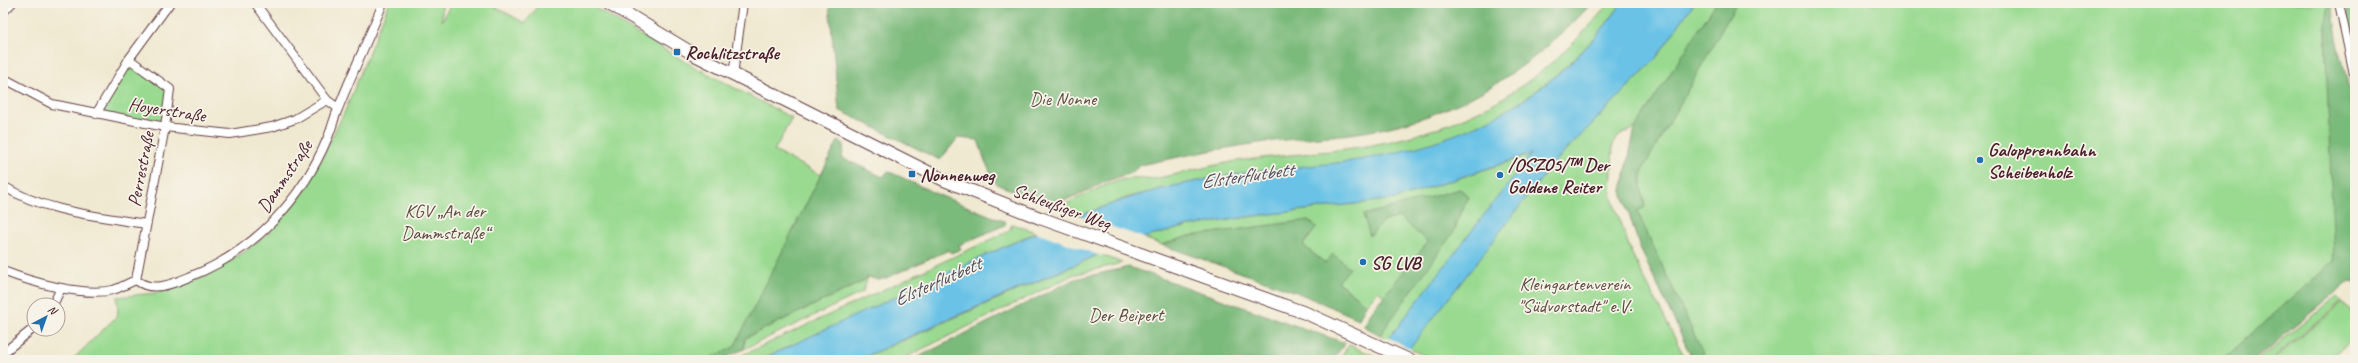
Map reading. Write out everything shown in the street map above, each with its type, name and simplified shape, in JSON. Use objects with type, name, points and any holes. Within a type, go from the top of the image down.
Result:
[{"type":"main road","name":"Schleußiger Weg","points":[[609,3],[695,55],[944,180],[1040,218],[1295,309],[1409,360]]},
{"type":"street","points":[[3,12],[12,3]]},
{"type":"street","points":[[96,114],[129,59],[170,3]]},
{"type":"street","points":[[256,3],[327,100],[338,108]]},
{"type":"street","name":"Dammstraße","points":[[136,280],[142,286],[153,288],[177,282],[230,258],[260,236],[282,213],[311,172],[328,137],[338,108],[384,3]]},
{"type":"street","points":[[2339,3],[2355,79]]},
{"type":"street","points":[[733,75],[743,7]]},
{"type":"street","name":"Perrestraße","points":[[129,59],[170,89],[165,127],[136,280]]},
{"type":"street","name":"Hoyerstraße","points":[[3,78],[52,104],[165,127],[230,134],[247,132],[295,119],[327,100]]},
{"type":"street","points":[[3,186],[30,200],[52,208],[146,224]]},
{"type":"street","points":[[3,271],[19,277],[61,288],[112,290],[136,280]]},
{"type":"street","points":[[57,297],[61,288]]},
{"type":"street","points":[[3,353],[26,334]]},
{"type":"green space","name":"KGV „An der Dammstraße“","points":[[389,3],[442,3],[442,21],[451,3],[488,3],[525,23],[540,3],[587,3],[687,63],[792,118],[774,151],[821,175],[734,348],[707,360],[72,360],[118,315],[117,297],[155,293],[205,275],[246,251],[272,230],[305,191],[345,111]]},
{"type":"green space","name":"Die Nonne","points":[[829,3],[1592,3],[1567,29],[1513,73],[1483,91],[1453,106],[1420,119],[1386,128],[1350,134],[1258,143],[1140,165],[1131,173],[1110,180],[1053,206],[996,184],[985,161],[978,140],[958,138],[940,160],[839,110]]},
{"type":"green space","points":[[1609,3],[1622,3],[1597,35],[1570,63],[1540,88],[1509,109],[1475,127],[1439,141],[1401,152],[1361,160],[1235,175],[1193,182],[1126,198],[1095,211],[1079,215],[1058,208],[1103,186],[1131,178],[1149,179],[1210,166],[1259,158],[1360,147],[1399,139],[1434,129],[1468,116],[1499,100],[1529,81],[1556,59],[1583,33]]},
{"type":"green space","name":"Galopprennbahn Scheibenholz","points":[[1694,3],[2329,3],[2325,30],[2333,183],[2334,261],[2222,360],[1693,360],[1640,248],[1622,191],[1635,129],[1622,133],[1613,143],[1611,195],[1631,252],[1686,360],[1437,360],[1409,349],[1551,166],[1656,58]]},
{"type":"green space","points":[[1716,3],[1737,3],[1643,169],[1641,185],[1645,207],[1637,211],[1706,360],[1693,360],[1640,248],[1622,191],[1635,128]]},
{"type":"green space","points":[[2329,3],[2332,3],[2337,38],[2355,114],[2355,284],[2353,282],[2347,283],[2254,360],[2222,360],[2334,261],[2325,30]]},
{"type":"green space","points":[[2347,3],[2355,3],[2355,49],[2347,14]]},
{"type":"green space","points":[[129,59],[170,89],[165,127],[96,114]]},
{"type":"green space","points":[[838,141],[844,144],[842,158],[883,177],[888,171],[939,195],[1006,222],[1005,225],[959,245],[961,249],[951,253],[949,250],[886,278],[878,280],[868,277],[862,282],[745,338],[744,349],[720,360],[707,360],[734,347]]},
{"type":"green space","points":[[1532,154],[1388,339],[1380,335],[1398,309],[1378,291],[1366,305],[1288,240],[1189,236],[1162,245],[1143,238],[1184,227],[1247,217],[1395,199]],"holes":[[[1460,189],[1469,197],[1458,218],[1455,230]]]},
{"type":"green space","points":[[1460,189],[1469,197],[1458,218],[1455,230],[1380,335],[1364,326],[1373,309],[1428,242],[1399,217],[1382,222],[1370,236],[1363,215]]},
{"type":"green space","name":"Der Beipert","points":[[1308,220],[1317,227],[1303,245],[1325,263],[1333,254],[1350,268],[1338,282],[1366,305],[1359,319],[1296,292],[1162,245],[1189,236]]},
{"type":"green space","points":[[1012,224],[1036,232],[760,360],[732,360],[1009,231]]},
{"type":"green space","points":[[1100,254],[1122,263],[1073,275],[900,360],[858,360]]},
{"type":"green space","name":"Der Beipert","points":[[1129,267],[1345,343],[1333,360],[912,360],[1075,279]]},
{"type":"green space","points":[[868,277],[863,292],[744,349],[745,338],[862,282]]},
{"type":"green space","points":[[2337,296],[2342,301],[2270,360],[2257,360]]},
{"type":"green space","points":[[2343,302],[2355,316],[2355,338],[2328,360],[2272,360]]},
{"type":"green space","points":[[1349,345],[1375,356],[1372,360],[1339,360]]},
{"type":"water","name":"Elsterflutbett","points":[[1622,3],[1694,3],[1656,58],[1551,166],[1401,360],[1399,342],[1386,360],[1372,360],[1531,154],[1395,199],[1247,217],[1184,227],[1143,238],[1100,254],[858,360],[760,360],[1012,243],[1078,216],[1138,195],[1168,187],[1214,178],[1364,159],[1404,150],[1442,139],[1477,125],[1510,108],[1541,88],[1569,64],[1597,36]]},
{"type":"pier","points":[[1076,214],[1147,239],[1101,256],[1033,231]]},
{"type":"pier","points":[[1387,337],[1412,349],[1403,360],[1382,360],[1373,356]]},
{"type":"place","name":"Rochlitzstraße","points":[[677,52]]},
{"type":"place","name":"Galopprennbahn Scheibenholz","points":[[1980,160]]},
{"type":"place","name":"Nonnenweg","points":[[912,174]]},
{"type":"place","name":"/OSZO5/™ Der Goldene Reiter","points":[[1500,175]]},
{"type":"place","name":"SG LVB","points":[[1363,262]]},
{"type":"park label","name":"Kleingartenverein \"Südvorstadt\" e.V.","points":[[1575,294]]}]
